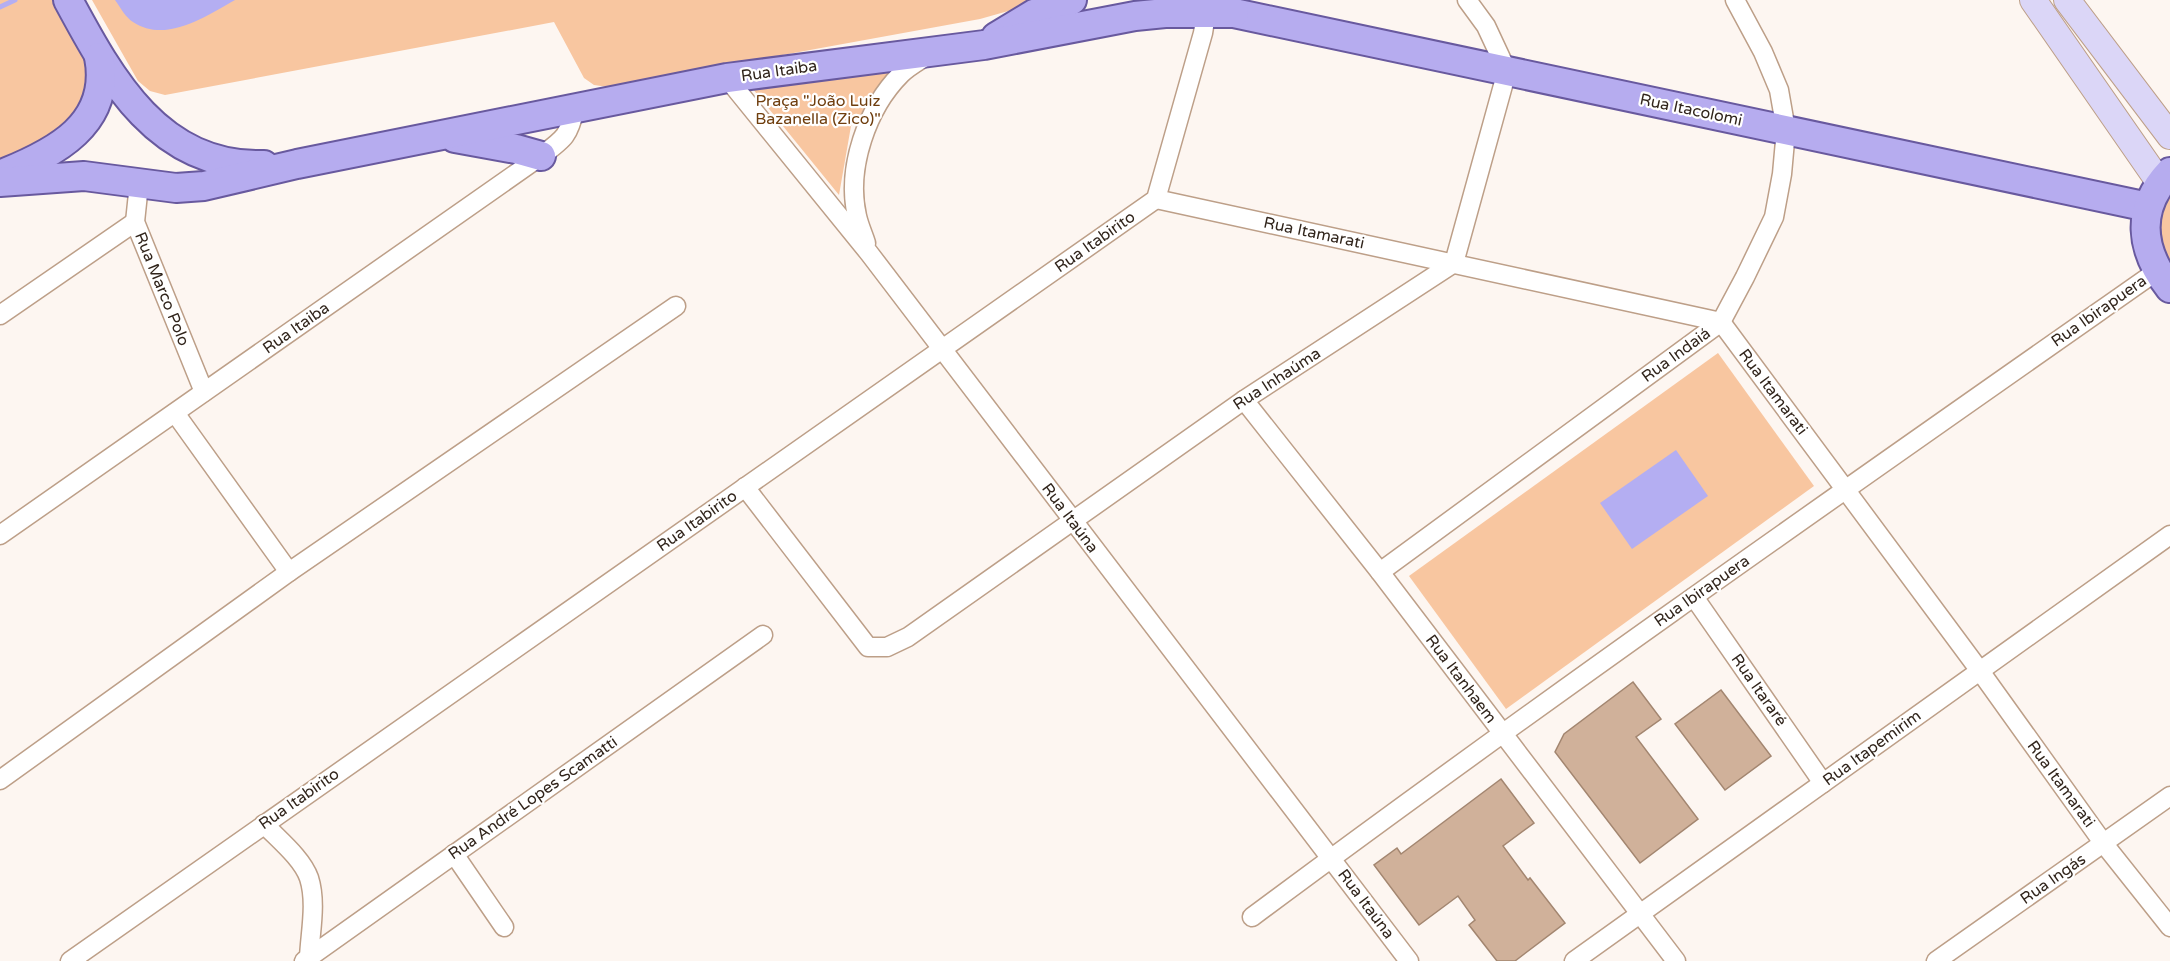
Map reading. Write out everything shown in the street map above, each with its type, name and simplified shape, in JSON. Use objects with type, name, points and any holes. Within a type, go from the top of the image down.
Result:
[{"type":"main road","name":"Rua Itaiba","points":[[68,0],[99,57],[140,113],[161,133],[201,154],[224,161],[253,165],[297,164]]},
{"type":"main road","name":"Rua Itaiba","points":[[984,45],[1040,7],[1073,0]]},
{"type":"main road","points":[[1073,0],[1101,23]]},
{"type":"main road","points":[[2033,0],[2159,187],[2145,229],[2148,251],[2163,279]]},
{"type":"main road","points":[[2067,0],[2170,136]]},
{"type":"main road","name":"Rua Itaiba","points":[[0,182],[84,176],[176,188],[204,186],[297,164],[728,78],[984,45],[1101,23],[1145,8],[1165,14],[1210,6]]},
{"type":"main road","name":"Rua Itacolomi","points":[[1210,6],[1786,130],[2159,187]]},
{"type":"main road","points":[[0,175],[29,164],[55,148],[76,133],[90,117],[98,101],[102,84],[99,57]]},
{"type":"main road","points":[[438,136],[476,141],[542,156]]},
{"type":"street","points":[[1454,263],[1507,71],[1486,26],[1467,0]]},
{"type":"street","name":"Rua Indaiá","points":[[1380,572],[1721,322],[1746,277],[1774,217],[1782,174],[1786,130],[1779,90],[1763,52],[1735,0]]},
{"type":"street","points":[[1156,199],[1210,6]]},
{"type":"street","points":[[869,253],[856,215],[854,172],[864,135],[880,100],[902,73],[934,50]]},
{"type":"street","name":"Rua Itaúna","points":[[728,78],[869,253],[1409,961]]},
{"type":"street","name":"Rua Itaiba","points":[[0,535],[542,156],[565,137],[571,127],[575,108]]},
{"type":"street","name":"Rua Marco Polo","points":[[139,184],[135,222],[204,392]]},
{"type":"street","name":"Rua Itamarati","points":[[1156,199],[1721,322],[1980,671],[2104,844],[2170,927]]},
{"type":"street","name":"Rua Itabirito","points":[[70,961],[1156,199]]},
{"type":"street","points":[[0,315],[135,222]]},
{"type":"street","name":"Rua Inhaúma","points":[[745,487],[868,647],[887,647],[908,637],[1244,400],[1454,263]]},
{"type":"street","name":"Rua Ibirapuera","points":[[1252,917],[1503,733],[1846,489],[2163,279]]},
{"type":"street","points":[[0,780],[289,573],[676,306]]},
{"type":"street","name":"Rua Itanhaem","points":[[1244,400],[1380,572],[1676,961]]},
{"type":"street","points":[[175,413],[289,573]]},
{"type":"street","name":"Rua Itapemirim","points":[[1574,961],[2170,535]]},
{"type":"street","name":"Rua Itararé","points":[[1694,597],[1823,783]]},
{"type":"street","name":"Rua André Lopes Scamatti","points":[[306,959],[763,635]]},
{"type":"street","name":"Rua Ingás","points":[[1936,961],[2170,796]]},
{"type":"street","points":[[264,824],[297,859],[309,876],[313,899],[306,959]]},
{"type":"street","points":[[454,854],[504,927]]},
{"type":"green space","points":[[0,0],[54,0],[92,71],[90,92],[69,128],[0,164]]},
{"type":"green space","points":[[92,0],[1033,0],[1026,6],[980,19],[608,87],[594,85],[584,78],[554,22],[165,95],[150,91],[138,81]]},
{"type":"green space","name":"Praça \"João Luiz Bazanella (Zico)\"","points":[[904,60],[851,126],[839,195],[748,83]]},
{"type":"green space","points":[[2170,179],[2170,280],[2151,214]]},
{"type":"green space","points":[[1718,353],[1814,486],[1506,709],[1409,576]]},
{"type":"shaded area","points":[[115,0],[235,0],[199,20],[172,29],[159,30],[146,28],[133,22]]},
{"type":"shaded area","points":[[1676,450],[1708,496],[1632,549],[1600,503]]},
{"type":"building","points":[[1633,682],[1661,719],[1636,737],[1698,819],[1640,863],[1555,752],[1564,734]]},
{"type":"building","points":[[1721,690],[1771,756],[1725,790],[1675,724]]},
{"type":"building","points":[[1501,779],[1534,823],[1503,846],[1528,880],[1530,878],[1565,923],[1515,961],[1497,961],[1469,925],[1475,920],[1458,896],[1419,925],[1374,865],[1397,848],[1401,854]]},
{"type":"waterway","points":[[0,7],[15,0]]}]
